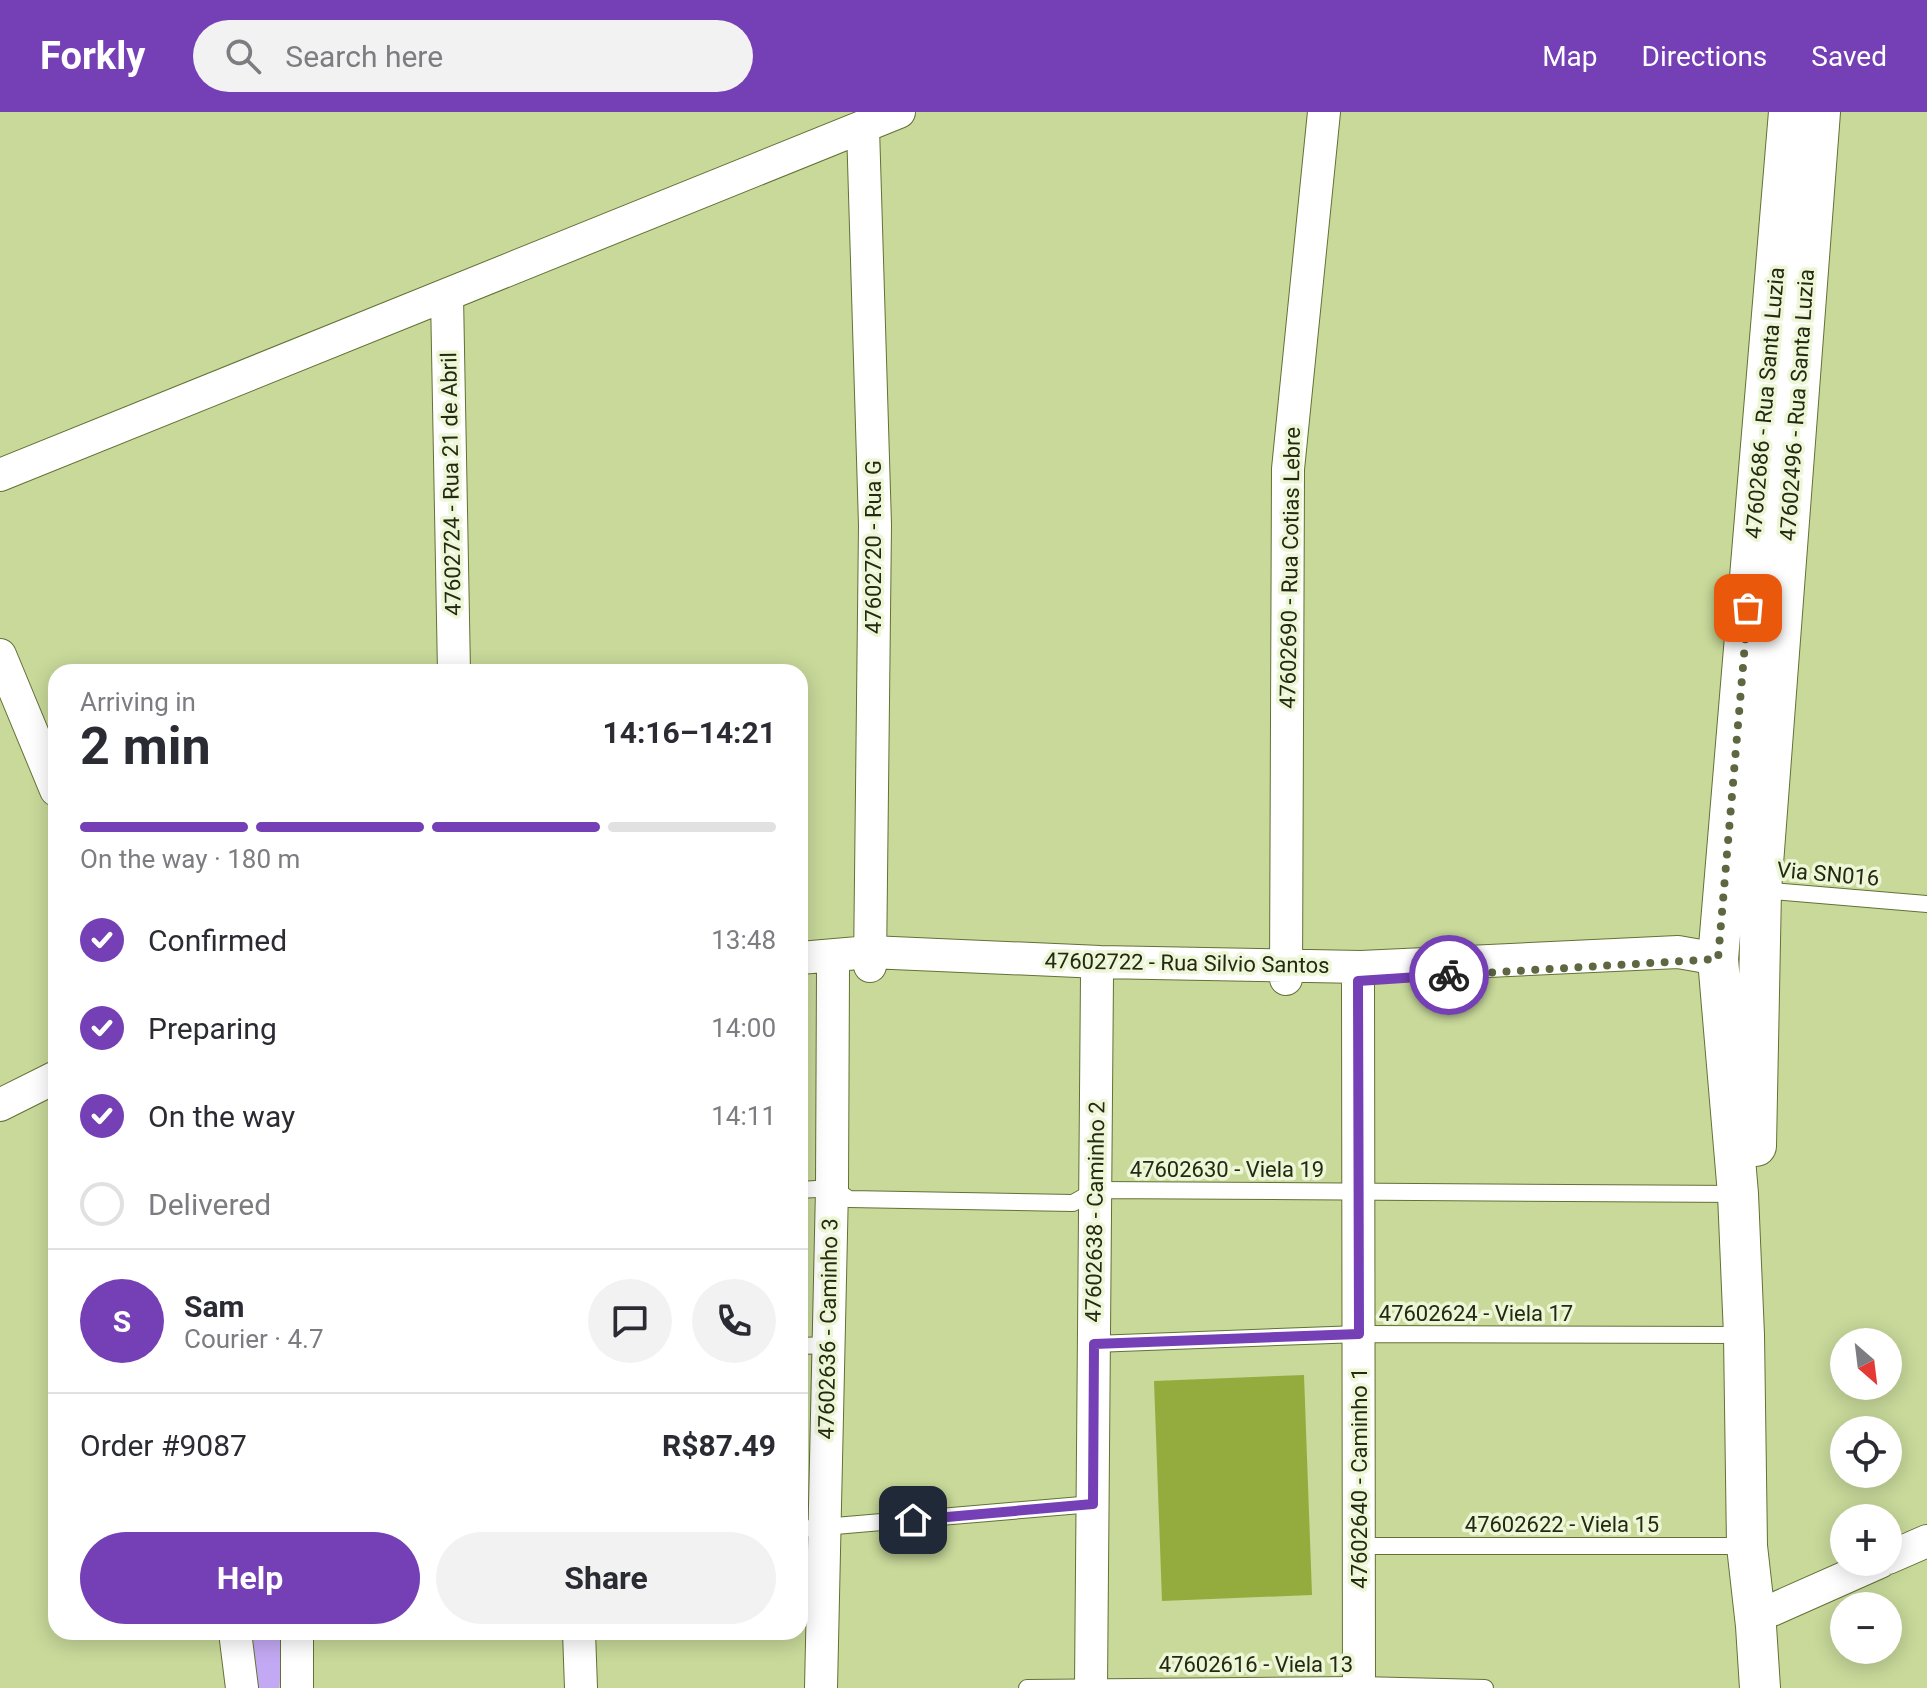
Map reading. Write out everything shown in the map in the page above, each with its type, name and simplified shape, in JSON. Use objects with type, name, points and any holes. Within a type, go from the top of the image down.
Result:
[{"type":"street","points":[[0,475],[899,112]]},
{"type":"street","name":"47602690 - Rua Cotias Lebre","points":[[1286,971],[1288,469],[1324,112]]},
{"type":"street","name":"47602686 - Rua Santa Luzia","points":[[1743,888],[1789,112]]},
{"type":"street","name":"47602496 - Rua Santa Luzia","points":[[1743,888],[1820,112]]},
{"type":"street","name":"47602720 - Rua G","points":[[863,128],[875,525],[870,959]]},
{"type":"street","name":"47602724 - Rua 21 de Abril","points":[[447,296],[454,664]]},
{"type":"street","points":[[0,655],[48,771]]},
{"type":"street","points":[[1743,888],[1718,959],[1747,1194]]},
{"type":"street","points":[[1743,888],[1747,1194],[1760,1688]]},
{"type":"street","name":"47602722 - Rua Silvio Santos","points":[[808,958],[1100,962],[1286,971],[1678,952],[1718,959]]},
{"type":"street","points":[[808,971],[833,970],[870,959],[1097,976],[1286,971],[1358,981],[1718,959]]},
{"type":"street","name":"47602636 - Caminho 3","points":[[821,1688],[812,1528],[814,1346],[832,1188],[833,970]]},
{"type":"street","name":"47602638 - Caminho 2","points":[[1091,1687],[1097,976]]},
{"type":"street","name":"47602640 - Caminho 1","points":[[1358,981],[1359,1686]]},
{"type":"street","points":[[0,1105],[48,1081]]},
{"type":"street","points":[[1902,1552],[1927,1541]]},
{"type":"street","points":[[1756,1545],[1772,1610],[1778,1688]]},
{"type":"street","points":[[1772,1610],[1848,1576]]},
{"type":"street","points":[[236,1640],[242,1688]]},
{"type":"street","points":[[297,1640],[297,1688]]},
{"type":"street","points":[[579,1640],[581,1688]]},
{"type":"lane","name":"Via SN016","points":[[1743,888],[1927,904]]},
{"type":"lane","name":"47602630 - Viela 19","points":[[808,1190],[832,1188],[849,1199],[1073,1203],[1096,1190],[1747,1194]]},
{"type":"lane","name":"47602624 - Viela 17","points":[[1094,1344],[1359,1334],[1753,1335]]},
{"type":"lane","points":[[812,1528],[1093,1504]]},
{"type":"lane","name":"47602622 - Viela 15","points":[[1358,1546],[1756,1545]]},
{"type":"lane","name":"47602616 - Viela 13","points":[[1027,1688],[1485,1688]]},
{"type":"shaded area","points":[[238,1640],[285,1640],[279,1688],[244,1688]]},
{"type":"building","points":[[1304,1375],[1312,1595],[1162,1601],[1154,1381]]},
{"type":"way so far","points":[[1449,975],[1718,959],[1748,608]]},
{"type":"route","points":[[913,1520],[1093,1504],[1094,1344],[1359,1334],[1358,981],[1449,975]]}]
